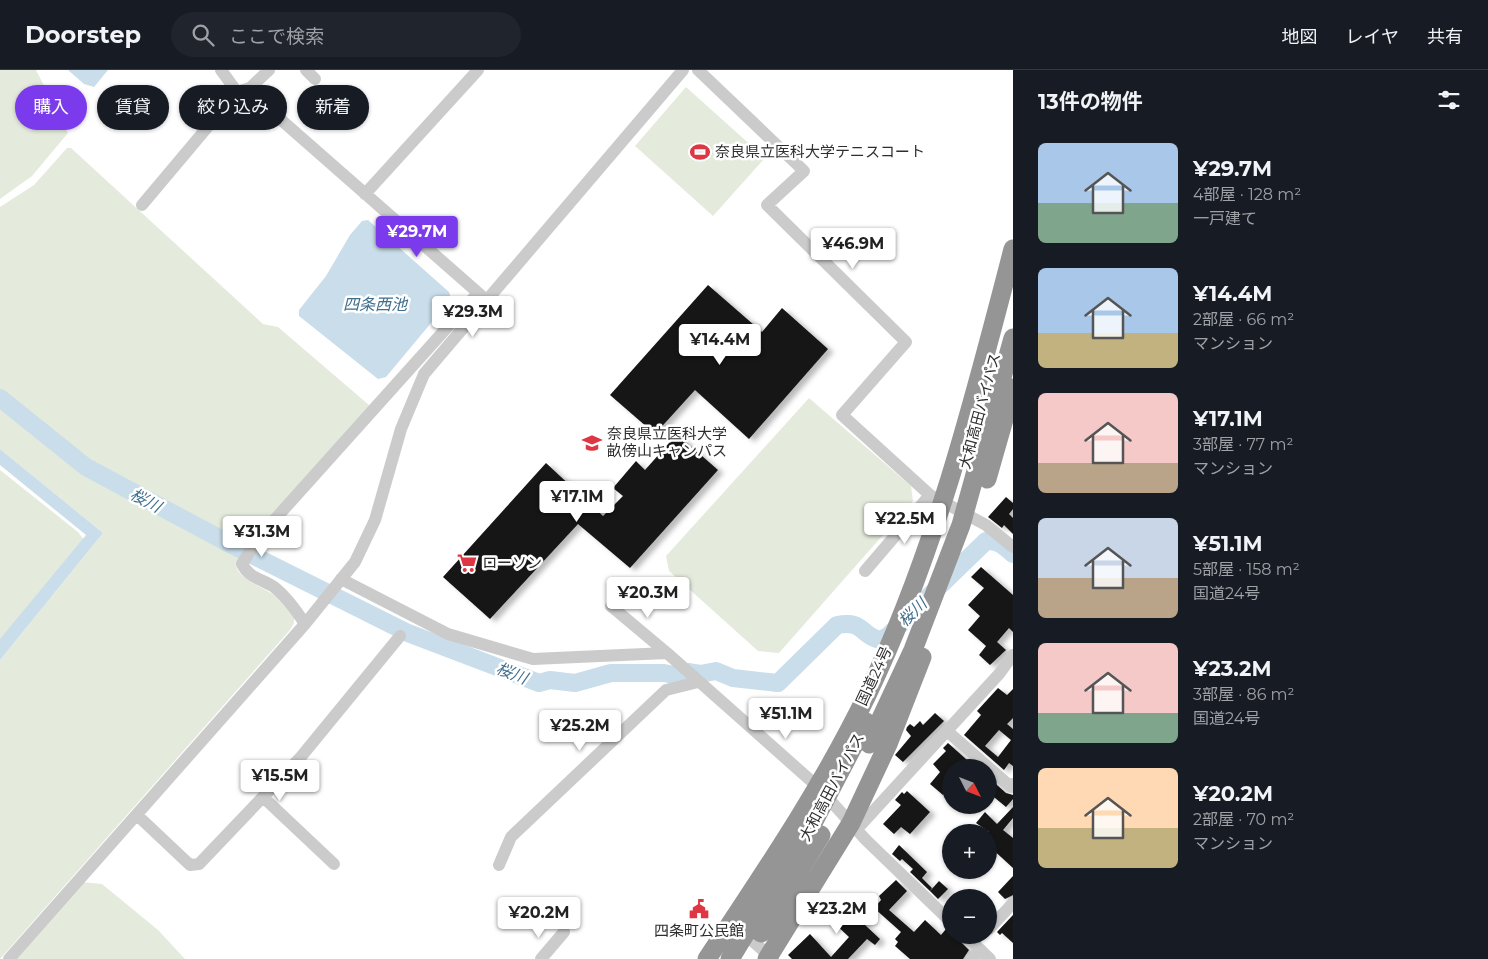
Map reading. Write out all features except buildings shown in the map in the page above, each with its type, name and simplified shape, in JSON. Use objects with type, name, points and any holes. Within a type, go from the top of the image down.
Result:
[{"type":"highway","name":"国道24号","points":[[707,959],[818,787],[866,695],[892,639],[1013,249]]},
{"type":"highway","name":"大和高田バイパス","points":[[730,959],[814,821],[861,733],[922,594],[949,520],[1013,290]]},
{"type":"highway","name":"大和高田バイパス","points":[[744,959],[788,892],[844,794],[913,650],[961,525],[1013,338]]},
{"type":"highway","points":[[766,958],[854,826],[888,744],[975,519],[1013,388]]},
{"type":"highway","points":[[766,958],[855,801],[880,744],[913,650]]},
{"type":"highway","points":[[719,959],[814,821]]},
{"type":"street","points":[[221,70],[232,85]]},
{"type":"street","points":[[253,85],[268,70]]},
{"type":"street","points":[[306,70],[315,79]]},
{"type":"street","points":[[365,194],[478,70]]},
{"type":"street","points":[[305,624],[291,603],[274,587],[246,573],[242,564],[259,537],[483,297],[683,70]]},
{"type":"street","points":[[698,70],[804,171],[767,205],[906,342],[842,416],[936,499],[986,524],[1013,547]]},
{"type":"street","points":[[287,125],[483,297]]},
{"type":"street","points":[[142,205],[205,130]]},
{"type":"street","points":[[8,959],[305,624],[355,562],[375,520],[401,429],[424,374],[483,297]]},
{"type":"street","points":[[865,571],[936,499]]},
{"type":"street","points":[[341,580],[448,634],[533,660],[667,653]]},
{"type":"street","points":[[611,606],[818,787],[911,885],[942,914]]},
{"type":"street","points":[[137,815],[190,865],[199,864],[264,798],[300,758],[400,636]]},
{"type":"street","points":[[854,826],[946,731],[999,674],[1013,655]]},
{"type":"street","points":[[499,865],[511,837],[666,690],[698,682]]},
{"type":"street","points":[[946,731],[1012,787],[1013,784]]},
{"type":"street","points":[[264,798],[334,864]]},
{"type":"street","points":[[997,920],[1013,903]]},
{"type":"street","points":[[731,922],[766,958]]},
{"type":"street","points":[[541,959],[564,932]]},
{"type":"street","points":[[971,959],[979,944]]},
{"type":"street","points":[[981,944],[990,959]]},
{"type":"green space","points":[[0,70],[36,70],[44,85],[15,85],[15,130],[66,130],[68,133],[32,176],[0,199]]},
{"type":"green space","name":"奈良県立医科大学テニスコート","points":[[686,87],[765,158],[713,216],[635,146]]},
{"type":"green space","points":[[67,148],[71,148],[263,324],[278,327],[369,405],[368,410],[236,566],[243,576],[276,596],[285,604],[294,616],[294,623],[290,630],[0,959],[0,660],[103,533],[0,449],[0,207],[34,185]]},
{"type":"green space","points":[[809,398],[911,486],[913,501],[779,653],[758,651],[669,571],[666,556]]},
{"type":"green space","points":[[0,470],[78,532],[84,540],[0,640]]},
{"type":"green space","points":[[71,881],[102,884],[158,930],[185,959],[7,959]]},
{"type":"water","points":[[68,70],[108,70],[94,87],[84,84]]},
{"type":"water","name":"四条西池","points":[[368,220],[449,292],[451,299],[386,377],[378,379],[299,316],[299,310],[326,276],[350,235],[362,221]]},
{"type":"water","points":[[0,449],[103,533],[0,660],[0,639],[86,535],[0,465]]},
{"type":"waterway","name":"桜川","points":[[0,398],[86,467],[232,545],[408,633],[539,683],[550,680],[575,683],[611,673],[664,673],[684,677],[688,672],[700,674],[716,671],[733,678],[778,683],[837,625],[857,626],[868,635],[880,640],[888,636],[986,541],[1004,546],[1013,554]]},
{"type":"place","name":"奈良県立医科大学テニスコート","points":[[700,152]]},
{"type":"place","name":"奈良県立医科大学 畝傍山キャンパス","points":[[592,443]]},
{"type":"place","name":"ローソン","points":[[467,563]]},
{"type":"place","name":"四条町公民館","points":[[699,909]]}]
